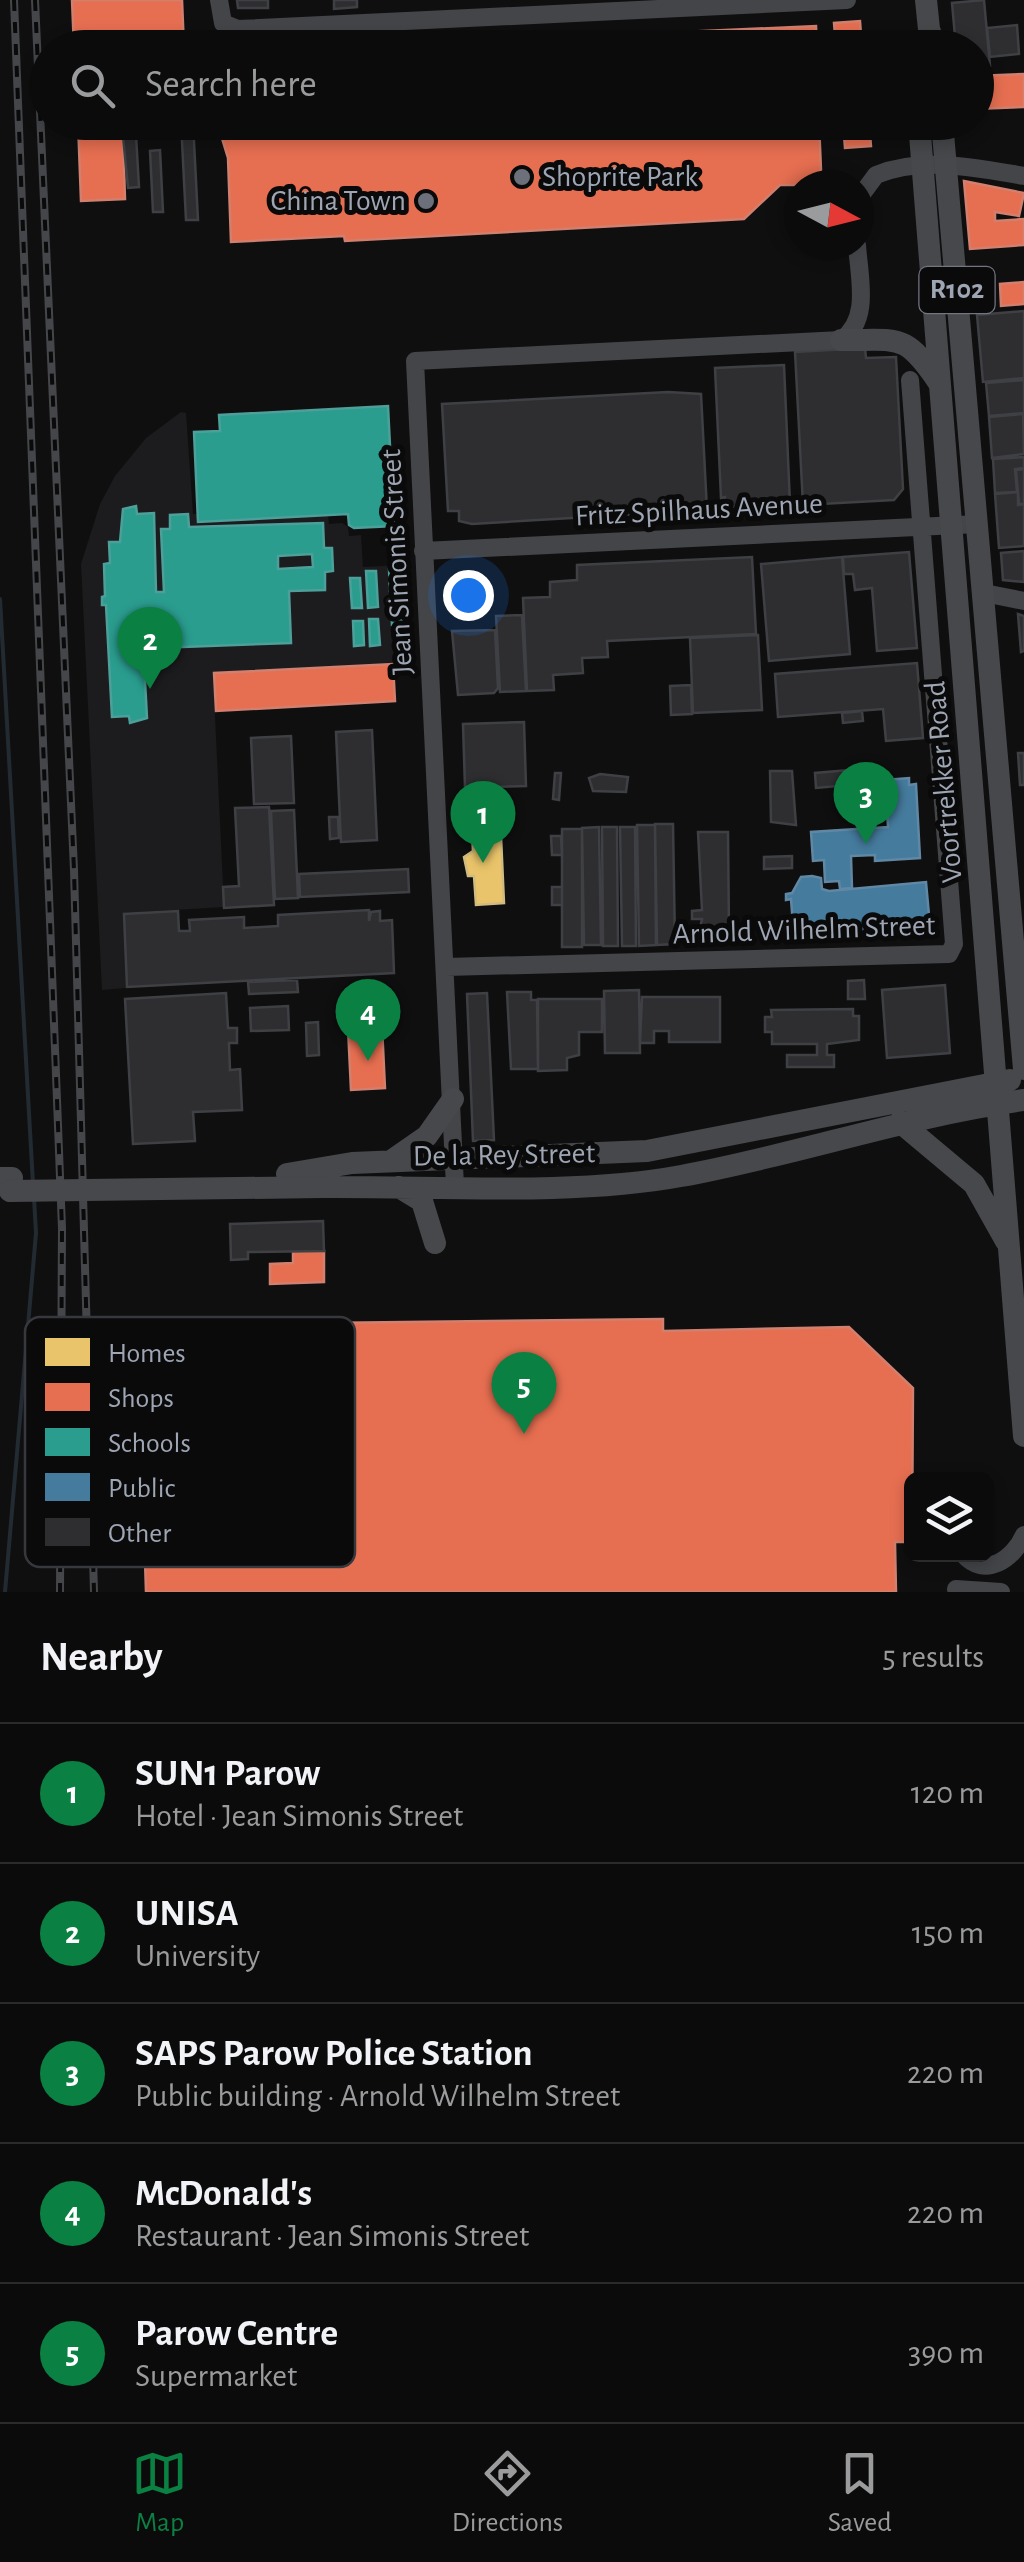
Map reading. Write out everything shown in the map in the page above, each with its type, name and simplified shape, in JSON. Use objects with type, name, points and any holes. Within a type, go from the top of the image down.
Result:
[{"type":"main road","points":[[926,0],[928,30]]},
{"type":"main road","name":"Voortrekker Road","points":[[926,140],[935,165],[978,524],[1021,991],[1024,1069]]},
{"type":"main road","name":"Voortrekker Road","points":[[939,140],[935,165],[941,386],[1008,1095],[1024,1436]]},
{"type":"main road","points":[[841,340],[902,340],[916,350],[941,386]]},
{"type":"main road","points":[[1008,1095],[1024,1078]]},
{"type":"main road","name":"De la Rey Street","points":[[5,1185],[323,1187],[636,1183],[729,1166],[1008,1095]]},
{"type":"main road","name":"De la Rey Street","points":[[5,1185],[287,1174],[391,1161],[551,1158],[647,1151],[1008,1095]]},
{"type":"main road","points":[[391,1161],[427,1136],[453,1100]]},
{"type":"main road","points":[[900,1122],[948,1158],[978,1188],[999,1224],[1013,1264]]},
{"type":"main road","points":[[551,1158],[587,1166],[623,1166],[709,1154],[729,1166]]},
{"type":"main road","points":[[398,1186],[422,1201],[435,1243]]},
{"type":"street","points":[[219,0],[223,23],[238,29],[378,22],[533,7],[847,0]]},
{"type":"street","points":[[376,0],[378,22]]},
{"type":"street","points":[[874,178],[935,165],[1024,176]]},
{"type":"street","points":[[841,340],[852,333],[858,320],[858,260]]},
{"type":"street","name":"Jean Simonis Street","points":[[456,1186],[415,361],[841,340]]},
{"type":"street","name":"Arnold Wilhelm Street","points":[[446,967],[949,954],[954,944],[910,380]]},
{"type":"street","name":"Fritz Spilhaus Avenue","points":[[424,551],[978,524]]},
{"type":"street","points":[[984,593],[1024,601]]},
{"type":"street","points":[[975,1562],[998,1565],[1013,1555],[1024,1534]]},
{"type":"street","points":[[961,1562],[967,1590],[1000,1592]]},
{"type":"shaded area","points":[[181,412],[186,413],[193,514],[328,515],[329,524],[342,523],[348,527],[349,536],[361,535],[363,567],[401,565],[406,652],[396,652],[397,663],[213,673],[224,907],[124,913],[126,988],[102,990],[81,564],[100,504],[115,476],[146,438]]},
{"type":"building: Homes","points":[[500,814],[504,903],[476,905],[474,876],[468,876],[464,857],[473,851],[471,816]]},
{"type":"building: Shops","points":[[72,0],[182,0],[183,30],[73,30]]},
{"type":"building: Shops","points":[[860,21],[861,30],[835,30],[834,23]]},
{"type":"building: Shops","points":[[816,26],[816,30],[726,30]]},
{"type":"building: Shops","points":[[1024,74],[1024,107],[994,108],[994,75]]},
{"type":"building: Shops","points":[[79,140],[123,140],[125,199],[81,201]]},
{"type":"building: Shops","name":"Shoprite Park","points":[[222,140],[820,140],[821,170],[784,170],[784,185],[744,219],[345,241],[344,236],[231,242],[228,158]]},
{"type":"building: Shops","points":[[844,140],[870,140],[871,146],[845,148]]},
{"type":"building: Shops","points":[[964,181],[1024,193],[1019,216],[995,212],[995,221],[1024,219],[1024,245],[970,249]]},
{"type":"building: Shops","points":[[1024,282],[1024,304],[1001,306],[1000,284]]},
{"type":"building: Shops","points":[[393,664],[395,701],[216,711],[214,673]]},
{"type":"building: Shops","points":[[382,1026],[385,1088],[351,1090],[348,1028]]},
{"type":"building: Shops","points":[[324,1251],[324,1282],[270,1284],[270,1264],[293,1263],[293,1252]]},
{"type":"building: Shops","points":[[663,1319],[663,1331],[849,1327],[913,1388],[912,1472],[904,1472],[904,1542],[895,1542],[896,1592],[146,1592],[145,1567],[355,1567],[355,1323]]},
{"type":"building: Schools","points":[[388,406],[394,526],[354,528],[349,525],[348,514],[198,522],[194,432],[220,431],[219,415]]},
{"type":"building: Schools","points":[[136,506],[137,514],[154,513],[156,592],[164,592],[161,529],[170,529],[170,515],[188,514],[189,527],[323,523],[324,548],[332,548],[333,571],[325,572],[325,590],[289,591],[291,643],[156,648],[146,646],[145,624],[133,625],[134,633],[139,633],[140,662],[144,662],[147,718],[130,723],[129,716],[112,717],[106,605],[102,605],[104,564],[110,563],[109,542],[120,542],[123,509]],"holes":[[[312,554],[313,567],[278,569],[278,556]]]},
{"type":"building: Schools","points":[[389,569],[398,569],[399,590],[390,591]]},
{"type":"building: Schools","points":[[366,571],[376,571],[378,607],[368,608]]},
{"type":"building: Schools","points":[[350,578],[360,578],[362,608],[352,608]]},
{"type":"building: Schools","points":[[391,600],[401,600],[402,625],[392,625]]},
{"type":"building: Schools","points":[[369,619],[378,619],[380,645],[370,646]]},
{"type":"building: Schools","points":[[353,621],[363,621],[364,645],[354,646]]},
{"type":"building: Public","points":[[909,778],[909,785],[916,784],[920,858],[875,861],[875,855],[851,856],[852,888],[840,889],[839,881],[825,882],[824,860],[813,861],[811,832],[888,827],[885,780]]},
{"type":"building: Public","points":[[801,877],[821,878],[822,889],[829,891],[926,882],[930,926],[840,933],[831,931],[831,925],[822,926],[822,930],[799,930],[793,925],[791,899],[786,900],[786,894],[792,893]]},
{"type":"building: Other","points":[[237,0],[268,0],[268,8],[238,8]]},
{"type":"building: Other","points":[[334,0],[357,0],[357,7],[334,9]]},
{"type":"building: Other","points":[[984,0],[987,30],[954,30],[952,3]]},
{"type":"building: Other","points":[[1017,25],[1019,54],[994,57],[994,30],[987,28]]},
{"type":"building: Other","points":[[123,140],[136,140],[139,187],[128,188]]},
{"type":"building: Other","points":[[182,140],[194,140],[198,220],[186,220]]},
{"type":"building: Other","points":[[160,150],[163,212],[153,212],[150,151]]},
{"type":"building: Other","points":[[1024,311],[1024,378],[983,382],[977,315]]},
{"type":"building: Other","points":[[865,348],[866,358],[896,357],[903,489],[894,500],[803,505],[795,352]]},
{"type":"building: Other","points":[[784,365],[790,504],[726,507],[725,497],[721,498],[715,368]]},
{"type":"building: Other","points":[[1024,380],[1024,413],[989,416],[986,383]]},
{"type":"building: Other","points":[[668,392],[701,394],[707,510],[472,524],[459,521],[459,511],[448,511],[442,404]]},
{"type":"building: Other","points":[[1023,414],[1024,454],[992,458],[989,417]]},
{"type":"building: Other","points":[[1024,457],[1024,468],[1015,469],[1017,492],[995,493],[993,459]]},
{"type":"building: Other","points":[[1024,469],[1024,504],[1019,504],[1016,470]]},
{"type":"building: Other","points":[[1018,492],[1018,505],[1024,504],[1024,546],[999,548],[995,494]]},
{"type":"building: Other","points":[[1024,551],[1024,582],[1003,580],[1001,553]]},
{"type":"building: Other","points":[[909,552],[917,648],[877,651],[872,588],[855,590],[853,574],[844,574],[843,557]]},
{"type":"building: Other","points":[[752,557],[756,634],[607,641],[608,657],[582,658],[583,673],[553,675],[554,690],[527,691],[523,598],[550,597],[550,582],[577,580],[577,565]]},
{"type":"building: Other","points":[[842,557],[850,654],[769,661],[761,564]]},
{"type":"building: Other","points":[[1018,614],[1024,616],[1021,652]]},
{"type":"building: Other","points":[[522,615],[526,691],[500,692],[496,616]]},
{"type":"building: Other","points":[[495,630],[498,688],[494,693],[458,695],[452,631]]},
{"type":"building: Other","points":[[758,635],[762,710],[693,713],[690,638]]},
{"type":"building: Other","points":[[917,663],[923,738],[886,741],[883,709],[778,717],[775,674]]},
{"type":"building: Other","points":[[691,685],[692,714],[671,715],[670,686]]},
{"type":"building: Other","points":[[862,711],[863,721],[843,723],[842,713]]},
{"type":"building: Other","points":[[524,722],[526,786],[465,788],[463,724]]},
{"type":"building: Other","points":[[372,730],[377,840],[341,842],[336,732]]},
{"type":"building: Other","points":[[291,736],[294,803],[254,804],[251,738]]},
{"type":"building: Other","points":[[1018,753],[1024,753],[1024,785],[1020,785]]},
{"type":"building: Other","points":[[872,768],[871,783],[816,788],[815,773]]},
{"type":"building: Other","points":[[770,771],[792,771],[796,825],[771,822]]},
{"type":"building: Other","points":[[555,773],[561,773],[559,800],[553,799]]},
{"type":"building: Other","points":[[600,774],[628,777],[626,792],[593,791],[589,778]]},
{"type":"building: Other","points":[[269,807],[274,905],[224,908],[223,887],[239,886],[235,808]]},
{"type":"building: Other","points":[[294,810],[298,898],[275,899],[271,811]]},
{"type":"building: Other","points":[[329,817],[338,817],[339,838],[330,839]]},
{"type":"building: Other","points":[[655,824],[673,824],[675,944],[657,945]]},
{"type":"building: Other","points":[[637,825],[655,825],[656,945],[639,946]]},
{"type":"building: Other","points":[[599,827],[601,945],[584,945],[582,828]]},
{"type":"building: Other","points":[[602,827],[617,827],[618,946],[603,946]]},
{"type":"building: Other","points":[[620,827],[635,827],[636,946],[622,946]]},
{"type":"building: Other","points":[[562,829],[582,829],[582,947],[562,947]]},
{"type":"building: Other","points":[[698,832],[728,832],[729,932],[699,932],[702,919],[692,919],[692,911],[702,910]]},
{"type":"building: Other","points":[[551,836],[561,836],[562,855],[552,855]]},
{"type":"building: Other","points":[[792,856],[792,868],[764,869],[764,857]]},
{"type":"building: Other","points":[[408,869],[409,892],[300,897],[299,874]]},
{"type":"building: Other","points":[[552,887],[562,887],[562,905],[552,905]]},
{"type":"building: Other","points":[[369,910],[369,921],[371,912],[380,911],[380,921],[392,920],[394,973],[127,987],[124,914],[178,911],[179,931],[190,931],[189,920],[244,917],[244,928],[278,926],[278,915]]},
{"type":"building: Other","points":[[297,980],[298,992],[249,994],[248,982]]},
{"type":"building: Other","points":[[864,980],[865,999],[848,999],[848,981]]},
{"type":"building: Other","points":[[945,985],[950,1053],[887,1058],[882,990]]},
{"type":"building: Other","points":[[639,990],[640,1053],[605,1053],[604,991]]},
{"type":"building: Other","points":[[507,992],[531,992],[531,1000],[537,1000],[538,1069],[511,1069]]},
{"type":"building: Other","points":[[226,993],[228,1028],[237,1028],[237,1043],[229,1043],[230,1070],[240,1069],[242,1110],[193,1112],[195,1141],[133,1144],[125,999]]},
{"type":"building: Other","points":[[487,993],[494,1140],[473,1141],[467,994]]},
{"type":"building: Other","points":[[642,997],[720,997],[720,1042],[669,1042],[669,1031],[654,1031],[654,1043],[640,1043]]},
{"type":"building: Other","points":[[538,999],[602,999],[602,1032],[579,1032],[579,1055],[567,1058],[567,1070],[538,1071]]},
{"type":"building: Other","points":[[288,1006],[289,1030],[251,1031],[250,1008]]},
{"type":"building: Other","points":[[853,1009],[853,1016],[859,1016],[859,1040],[827,1044],[827,1055],[834,1055],[834,1067],[787,1067],[787,1055],[817,1055],[817,1044],[772,1044],[772,1032],[765,1032],[765,1017],[772,1017],[771,1010]]},
{"type":"building: Other","points":[[356,1015],[373,1015],[374,1025],[356,1026]]},
{"type":"building: Other","points":[[318,1022],[319,1055],[307,1056],[306,1023]]},
{"type":"building: Other","points":[[323,1221],[324,1251],[248,1252],[248,1259],[231,1260],[230,1224]]},
{"type":"waterway","points":[[0,599],[33,1184]]},
{"type":"waterway","points":[[29,1317],[36,1233],[34,1198]]},
{"type":"waterway","points":[[5,1592],[25,1360]]},
{"type":"railway","points":[[14,0],[62,1228],[62,1317]]},
{"type":"railway","points":[[35,0],[36,30]]},
{"type":"railway","points":[[41,140],[74,870],[86,1317]]},
{"type":"railway","points":[[60,1567],[60,1592]]},
{"type":"railway","points":[[93,1567],[94,1592]]},
{"type":"place","name":"Shoprite Park","points":[[522,177]]},
{"type":"place","name":"China Town","points":[[426,201]]},
{"type":"place","name":"UNISA","points":[[150,689]]},
{"type":"place","name":"SAPS Parow Police Station","points":[[866,844]]},
{"type":"place","name":"SUN1 Parow","points":[[483,863]]},
{"type":"place","name":"McDonald's","points":[[368,1061]]},
{"type":"place","name":"Parow Centre","points":[[524,1434]]}]
